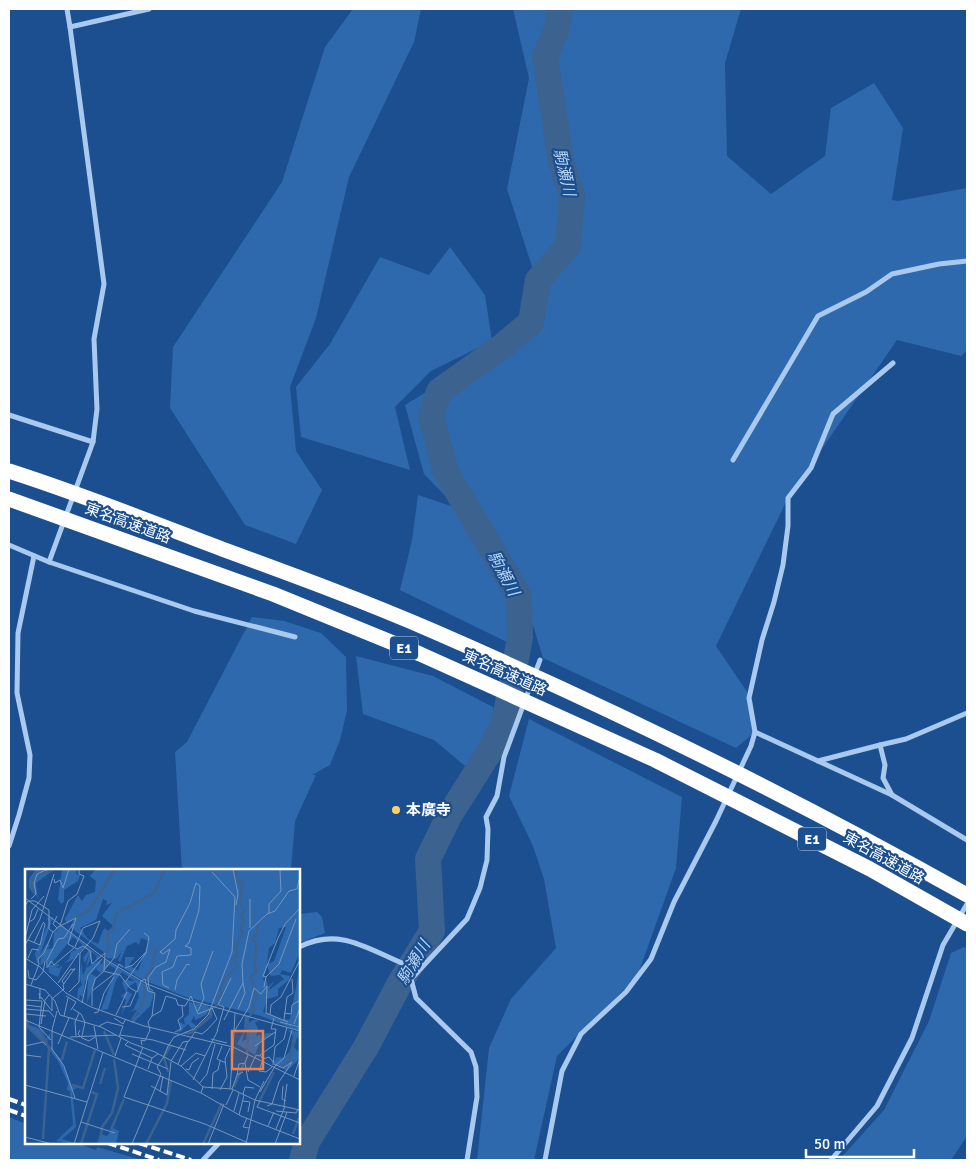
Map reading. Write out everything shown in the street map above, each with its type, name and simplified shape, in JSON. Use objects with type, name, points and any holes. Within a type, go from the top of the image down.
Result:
[{"type":"highway","name":"東名高速道路","points":[[9,471],[346,595],[433,631],[663,735],[853,832],[967,895]]},
{"type":"highway","name":"東名高速道路","points":[[9,499],[273,594],[420,654],[655,760],[861,865],[967,924]]},
{"type":"street","points":[[50,562],[93,442],[97,408],[94,339],[104,284],[67,9]]},
{"type":"street","points":[[70,27],[149,9]]},
{"type":"street","points":[[733,460],[818,316],[866,292],[892,274],[940,264],[967,261]]},
{"type":"street","points":[[545,1160],[562,1071],[581,1034],[626,992],[651,959],[674,902],[716,821],[751,746],[755,732],[749,698],[762,640],[783,565],[788,526],[788,498],[811,468],[833,414],[893,363]]},
{"type":"street","points":[[9,415],[93,442]]},
{"type":"street","points":[[9,546],[50,562],[194,611],[295,637]]},
{"type":"street","points":[[9,846],[29,778],[30,755],[17,694],[18,633],[34,556]]},
{"type":"street","points":[[411,979],[467,919],[480,888],[487,860],[488,829],[486,816],[497,796],[504,757],[540,660]]},
{"type":"street","points":[[818,761],[906,739],[967,713]]},
{"type":"street","points":[[755,732],[892,795],[967,840]]},
{"type":"street","points":[[880,745],[885,765],[883,778],[892,795]]},
{"type":"street","points":[[831,1160],[877,1106],[912,1038],[943,945],[967,904]]},
{"type":"street","points":[[300,946],[313,940],[347,939],[404,964],[411,979],[416,998],[470,1052],[476,1066],[477,1097],[468,1160]]},
{"type":"street","points":[[203,1160],[217,1144]]},
{"type":"shaded area","points":[[353,9],[421,9],[414,42],[349,177],[316,318],[290,387],[296,451],[322,490],[296,544],[245,525],[170,408],[173,347],[282,182],[325,47]]},
{"type":"shaded area","points":[[513,9],[741,9],[725,63],[727,156],[771,194],[825,156],[831,108],[874,83],[903,128],[892,200],[898,201],[967,188],[967,350],[961,356],[897,340],[788,498],[716,646],[752,699],[755,732],[736,748],[543,658],[522,589],[461,512],[424,474],[405,405],[539,323],[534,273],[507,189],[529,78]]},
{"type":"shaded area","points":[[450,247],[485,295],[492,341],[431,371],[395,407],[410,470],[301,437],[296,387],[330,344],[380,257],[429,275]]},
{"type":"shaded area","points":[[418,495],[451,506],[491,563],[509,600],[511,644],[400,590],[412,540]]},
{"type":"shaded area","points":[[252,617],[284,621],[321,633],[346,657],[347,711],[340,740],[330,765],[312,775],[316,775],[295,821],[291,869],[182,869],[175,752],[187,742]]},
{"type":"shaded area","points":[[356,656],[433,676],[493,707],[494,730],[465,766],[434,740],[363,714]]},
{"type":"shaded area","points":[[529,719],[682,797],[676,868],[637,977],[557,1056],[534,1160],[477,1160],[489,1048],[511,999],[556,948],[544,879],[533,846],[509,796]]},
{"type":"shaded area","points":[[317,912],[322,917],[325,933],[300,943],[300,914]]},
{"type":"shaded area","points":[[964,947],[967,949],[967,1136],[951,1160],[839,1160],[884,1110],[929,1021],[951,953]]},
{"type":"shaded area","points":[[9,1117],[25,1124],[25,1144],[80,1144],[96,1150],[97,1147],[142,1160],[9,1160]]},
{"type":"waterway","name":"駒瀬川","points":[[302,1160],[307,1142],[366,1047],[401,981],[432,931],[428,859],[449,816],[502,728],[507,708],[520,637],[519,596],[446,472],[431,417],[439,391],[504,345],[531,322],[538,280],[568,246],[572,196],[561,161],[545,57],[557,28],[560,9]]},
{"type":"railway","points":[[9,1099],[25,1105]]},
{"type":"railway","points":[[9,1110],[25,1116]]},
{"type":"railway","points":[[111,1144],[159,1160]]},
{"type":"railway","points":[[142,1144],[191,1160]]},
{"type":"place","name":"本廣寺","points":[[396,810]]}]
